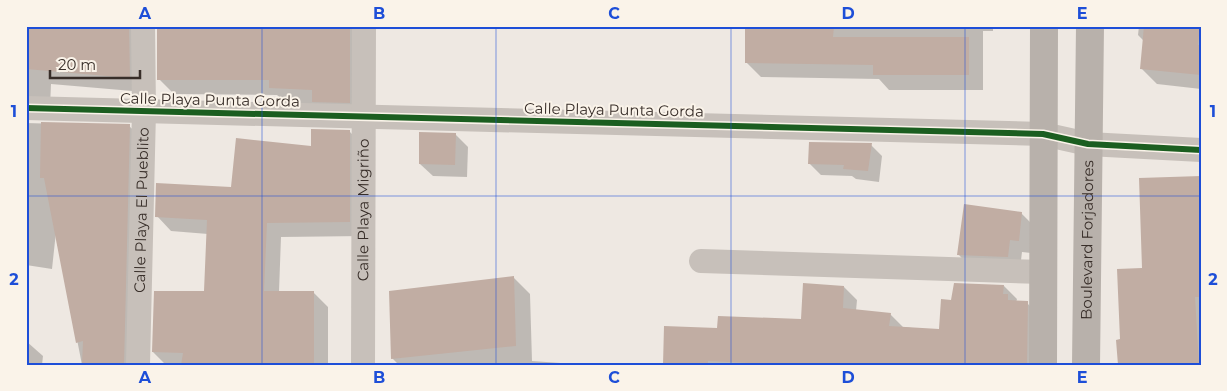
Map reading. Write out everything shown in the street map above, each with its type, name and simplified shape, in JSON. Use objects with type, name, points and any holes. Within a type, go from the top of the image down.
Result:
[{"type":"main road","points":[[1043,365],[1044,26]]},
{"type":"main road","name":"Boulevard Forjadores","points":[[1086,365],[1090,26]]},
{"type":"street","name":"Calle Playa El Pueblito","points":[[138,365],[144,111],[143,26]]},
{"type":"street","name":"Calle Playa Migriño","points":[[363,365],[364,26]]},
{"type":"street","name":"Calle Playa Punta Gorda","points":[[26,108],[1043,134],[1088,144],[1201,150]]},
{"type":"street","points":[[701,260],[1043,272]]},
{"type":"building","points":[[26,26],[129,26],[130,78],[26,69]]},
{"type":"building","points":[[157,26],[350,26],[350,103],[312,102],[312,90],[269,88],[269,80],[157,80]]},
{"type":"building","points":[[745,26],[834,26],[833,37],[969,37],[969,75],[873,75],[873,65],[745,63]]},
{"type":"building","points":[[1144,26],[1200,26],[1198,45],[1201,45],[1201,75],[1140,69]]},
{"type":"building","points":[[41,122],[130,124],[124,365],[82,365],[83,341],[76,343],[44,178],[40,178]]},
{"type":"building","points":[[311,129],[350,130],[350,222],[267,223],[264,291],[314,291],[314,365],[181,365],[183,353],[152,352],[154,291],[204,291],[207,220],[155,217],[156,183],[231,187],[236,138],[311,146]]},
{"type":"building","points":[[419,132],[456,133],[455,165],[419,164]]},
{"type":"building","points":[[809,142],[872,143],[868,171],[843,169],[844,165],[808,164]]},
{"type":"building","points":[[1201,176],[1201,297],[1195,297],[1199,365],[1118,365],[1116,340],[1120,339],[1117,269],[1142,268],[1139,178]]},
{"type":"building","points":[[964,204],[1022,212],[1019,241],[1010,240],[1008,257],[957,255]]},
{"type":"building","points":[[514,276],[516,346],[391,359],[389,291]]},
{"type":"building","points":[[803,283],[844,286],[843,308],[891,313],[889,326],[939,329],[941,299],[951,300],[954,283],[1004,285],[1003,294],[1008,294],[1008,300],[1028,301],[1027,365],[787,365],[708,361],[708,365],[663,365],[664,326],[717,328],[718,316],[801,319]]},
{"type":"cycle path","points":[[26,108],[1043,134],[1088,144],[1201,150]]}]
